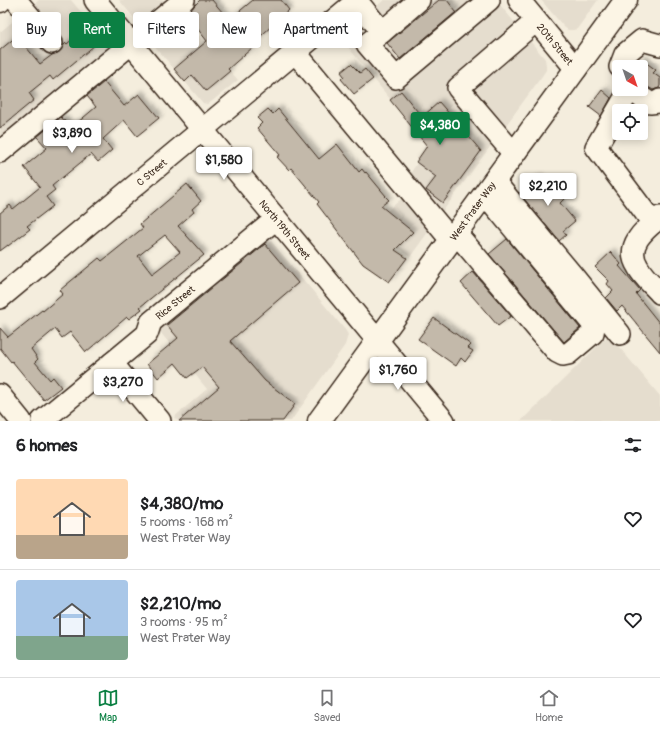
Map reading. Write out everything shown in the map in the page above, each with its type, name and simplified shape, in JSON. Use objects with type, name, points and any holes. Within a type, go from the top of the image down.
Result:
[{"type":"main road","name":"West Prater Way","points":[[319,421],[626,0]]},
{"type":"street","points":[[16,0],[26,12]]},
{"type":"street","name":"North 19th Street","points":[[95,0],[444,421]]},
{"type":"street","points":[[0,152],[184,0]]},
{"type":"street","points":[[419,0],[368,44],[396,78],[476,4]]},
{"type":"street","name":"20th Street","points":[[519,0],[576,69]]},
{"type":"street","points":[[358,1],[382,32]]},
{"type":"street","name":"C Street","points":[[0,298],[358,1]]},
{"type":"street","points":[[514,154],[458,88],[536,21]]},
{"type":"street","points":[[600,35],[622,60],[642,40],[660,45]]},
{"type":"street","points":[[295,52],[453,237],[557,352],[563,355],[568,354],[593,333],[594,327],[489,187]]},
{"type":"street","points":[[626,96],[596,147],[656,220],[637,239],[632,254],[637,267],[660,293]]},
{"type":"street","points":[[640,96],[650,103],[658,102],[660,100]]},
{"type":"street","points":[[489,187],[574,276],[620,334]]},
{"type":"street","name":"Rice Street","points":[[42,421],[148,334],[152,322],[276,219]]},
{"type":"street","points":[[112,363],[160,421]]},
{"type":"street","points":[[0,396],[21,421]]},
{"type":"shaded area","points":[[39,0],[71,0],[81,12],[69,12],[69,48],[111,48],[0,141],[0,32],[12,22],[12,48],[61,48],[61,12],[24,12]]},
{"type":"shaded area","points":[[119,0],[170,0],[156,12],[133,12],[133,17]]},
{"type":"shaded area","points":[[384,0],[496,0],[545,59],[546,70],[542,76],[440,215],[408,177],[428,146],[349,48],[362,48],[362,18]]},
{"type":"shaded area","points":[[541,0],[598,0],[577,29],[568,30]]},
{"type":"shaded area","points":[[199,35],[207,44],[207,48],[210,48],[238,80],[211,102],[207,104],[203,103],[156,48],[199,48]]},
{"type":"shaded area","points":[[405,196],[431,228],[410,257],[370,225]]},
{"type":"shaded area","points":[[267,236],[346,331],[348,335],[345,345],[291,421],[178,421],[174,417],[207,389],[156,327]]},
{"type":"shaded area","points":[[609,335],[660,396],[660,421],[521,421]]},
{"type":"building","points":[[200,0],[212,0],[222,12],[207,12],[207,41],[199,31],[199,12],[188,12]]},
{"type":"building","points":[[253,0],[281,0],[289,10],[287,12],[269,12],[269,28],[261,36],[261,12],[239,12]]},
{"type":"building","points":[[439,0],[447,0],[456,12],[400,59],[387,43]]},
{"type":"building","points":[[12,40],[12,48],[27,48],[40,64],[52,55],[59,52],[66,43],[67,44],[69,42],[69,48],[91,48],[53,80],[50,76],[29,93],[34,100],[0,128],[0,50]]},
{"type":"building","points":[[207,41],[207,48],[252,48],[228,69],[230,71],[206,91],[192,75],[185,82],[174,69]]},
{"type":"building","points":[[351,64],[360,73],[365,69],[373,79],[354,94],[341,79],[344,76],[341,72]]},
{"type":"building","points":[[648,64],[656,70],[653,73],[660,78],[659,88],[653,90],[648,87]]},
{"type":"building","points":[[104,82],[124,106],[139,94],[159,118],[137,136],[124,120],[103,139],[112,150],[98,162],[91,154],[52,186],[55,190],[46,197],[53,206],[27,226],[30,229],[0,251],[0,213],[10,205],[13,209],[40,187],[24,167],[47,148],[37,137],[61,117],[71,128],[96,107],[87,96]]},
{"type":"building","points":[[602,90],[611,98],[601,116],[589,107]]},
{"type":"building","points":[[401,91],[422,117],[439,102],[481,151],[443,203],[426,190],[436,177],[416,162],[427,146],[390,100]]},
{"type":"building","points":[[268,109],[273,114],[278,109],[319,159],[337,144],[359,172],[362,169],[365,173],[366,172],[389,200],[381,206],[413,232],[395,250],[407,258],[389,282],[363,264],[317,204],[319,202],[291,168],[289,170],[277,157],[280,155],[257,128],[262,123],[257,118]]},
{"type":"building","points":[[538,177],[553,194],[557,190],[564,199],[560,203],[575,221],[563,231],[566,235],[559,241],[519,193]]},
{"type":"building","points":[[187,184],[201,201],[192,209],[194,212],[178,226],[204,255],[140,307],[142,309],[129,319],[127,317],[86,352],[70,332],[62,338],[55,329],[31,349],[38,359],[35,362],[50,380],[53,377],[61,387],[44,400],[0,348],[0,328],[8,337],[42,310],[43,311],[63,294],[60,290],[99,258],[102,261],[143,228],[140,224]],"holes":[[[165,235],[180,252],[152,274],[138,256]]]},
{"type":"building","points":[[507,239],[580,328],[564,342],[489,254]]},
{"type":"building","points":[[265,244],[298,283],[230,341],[265,381],[295,404],[283,421],[179,421],[219,387],[202,367],[187,378],[175,363],[158,378],[147,364],[178,338],[167,325]]},
{"type":"building","points":[[611,252],[621,264],[619,266],[640,290],[636,294],[660,324],[660,352],[622,306],[617,311],[606,298],[613,291],[607,284],[609,281],[595,267]]},
{"type":"building","points":[[473,272],[511,316],[498,326],[461,283]]},
{"type":"building","points":[[434,318],[471,345],[468,348],[473,351],[465,362],[461,358],[456,366],[418,339]]}]
